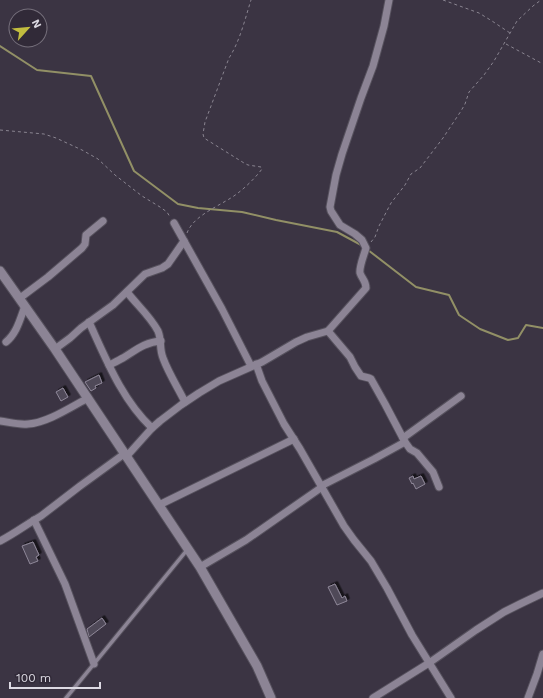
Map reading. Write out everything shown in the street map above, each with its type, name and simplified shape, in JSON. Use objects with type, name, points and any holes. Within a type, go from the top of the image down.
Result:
[{"type":"street","points":[[0,541],[41,516],[80,486],[125,455],[160,420],[199,393],[296,342],[328,331],[366,288],[366,282],[360,272],[366,248],[362,240],[340,225],[330,207],[336,175],[373,66],[384,26],[389,0]]},
{"type":"street","points":[[20,298],[48,277],[82,248],[85,244],[86,235],[103,221]]},
{"type":"street","points":[[174,223],[262,381],[284,424],[300,448],[344,526],[371,561],[412,635],[450,698]]},
{"type":"street","points":[[55,349],[89,322],[113,306],[145,274],[162,268],[168,264],[184,241]]},
{"type":"street","points":[[0,270],[88,398],[200,567],[257,666],[271,698]]},
{"type":"street","points":[[127,292],[146,313],[161,338],[161,351],[163,359],[185,402]]},
{"type":"street","points":[[6,342],[16,331],[25,306]]},
{"type":"street","points":[[89,322],[114,376],[142,419],[152,428]]},
{"type":"street","points":[[328,331],[350,357],[354,367],[361,376],[371,380],[386,404],[404,440],[410,449],[417,453],[433,472],[439,487]]},
{"type":"street","points":[[109,365],[146,344],[161,341]]},
{"type":"street","points":[[200,567],[246,540],[322,487],[374,459],[404,440],[461,396]]},
{"type":"street","points":[[1,422],[28,424],[40,422],[88,398]]},
{"type":"street","points":[[159,506],[294,440]]},
{"type":"street","points":[[34,520],[64,584],[94,664]]},
{"type":"street","points":[[373,698],[504,612],[543,593]]},
{"type":"street","points":[[528,698],[543,654]]},
{"type":"lane","points":[[66,698],[188,550]]},
{"type":"path","points":[[184,241],[192,223],[211,209],[238,193],[262,169],[261,167],[248,165],[234,157],[204,138],[203,134],[205,122],[229,58],[241,32],[251,0]]},
{"type":"path","points":[[444,0],[479,13],[510,33]]},
{"type":"path","points":[[366,248],[375,237],[391,203],[405,185],[411,174],[420,168],[443,138],[461,112],[469,92],[484,75],[505,44],[517,21],[541,0]]},
{"type":"path","points":[[505,44],[543,64]]},
{"type":"path","points":[[0,130],[44,134],[82,150],[98,159],[115,175],[142,196],[167,212],[174,223]]},
{"type":"building","points":[[99,375],[102,383],[95,386],[96,388],[91,391],[85,382]]},
{"type":"building","points":[[63,388],[68,397],[61,401],[56,392]]},
{"type":"building","points":[[413,476],[414,479],[421,476],[425,484],[416,489],[409,478]]},
{"type":"building","points":[[33,542],[39,555],[36,557],[38,561],[30,564],[22,546]]},
{"type":"building","points":[[335,584],[342,598],[345,596],[347,601],[337,605],[328,587]]},
{"type":"building","points":[[102,618],[106,624],[89,637],[87,629]]},
{"type":"waterway","points":[[0,46],[37,70],[91,76],[134,171],[178,204],[198,208],[242,212],[337,232],[363,246]]},
{"type":"waterway","points":[[368,250],[416,287],[449,295],[459,315],[480,329],[508,340],[518,338],[526,325],[543,328]]}]
